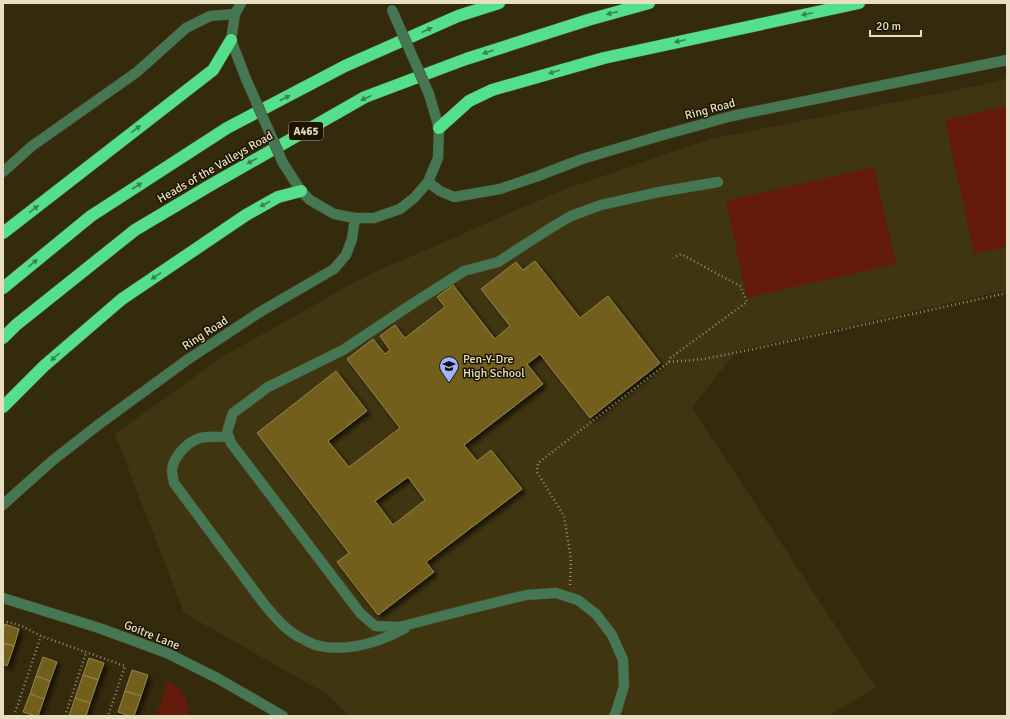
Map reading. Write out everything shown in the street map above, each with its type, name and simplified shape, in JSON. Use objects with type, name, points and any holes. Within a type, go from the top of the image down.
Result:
[{"type":"highway","name":"Heads of the Valleys Road","points":[[3,288],[91,216],[227,128],[345,66],[458,16],[499,3]]},
{"type":"highway","name":"Heads of the Valleys Road","points":[[3,338],[16,325],[135,230],[365,97],[466,59],[588,20],[649,3]]},
{"type":"highway","points":[[439,128],[470,102],[492,90],[604,58],[859,3]]},
{"type":"highway","points":[[3,233],[213,70],[231,40]]},
{"type":"highway","points":[[3,407],[44,366],[122,299],[246,215],[278,197],[301,191]]},
{"type":"street","points":[[241,3],[235,14],[231,40],[246,79],[283,163],[301,191],[310,200],[334,214],[355,218],[374,218],[400,208],[414,198],[428,182],[438,158],[439,128],[429,94],[390,6]]},
{"type":"street","points":[[3,172],[32,146],[137,72],[186,28],[210,16],[235,14]]},
{"type":"street","name":"Ring Road","points":[[428,182],[440,191],[454,197],[500,189],[582,159],[732,116],[1007,60]]},
{"type":"street","points":[[614,716],[624,686],[623,660],[612,635],[596,614],[578,600],[556,593],[526,595],[469,608],[399,627],[375,626],[361,614],[231,443],[227,432],[233,412],[268,387],[343,350],[464,271],[498,262],[571,216],[602,205],[659,192],[718,182]]},
{"type":"street","name":"Ring Road","points":[[3,505],[52,461],[98,425],[187,360],[260,312],[334,269],[346,255],[352,239],[355,218]]},
{"type":"street","points":[[228,437],[207,437],[193,440],[184,448],[175,462],[172,477],[174,483],[276,618],[287,629],[301,639],[319,646],[342,648],[367,644],[389,636],[413,623]]},
{"type":"street","name":"Goitre Lane","points":[[3,598],[99,628],[167,654],[217,678],[283,716]]},
{"type":"path","points":[[569,597],[571,559],[564,516],[536,472],[538,463],[669,362],[670,358],[747,302],[740,286],[681,254],[673,258]]},
{"type":"path","points":[[669,362],[704,359],[754,350],[1007,293]]},
{"type":"path","points":[[3,622],[22,626],[41,636],[125,666],[108,716]]},
{"type":"path","points":[[14,716],[41,636]]},
{"type":"path","points":[[65,716],[86,652]]},
{"type":"shaded area","name":"Pen-Y-Dre High School","points":[[1007,78],[1007,290],[736,351],[692,408],[876,687],[829,716],[349,716],[327,694],[184,613],[115,434],[222,357],[364,277],[565,189],[710,139],[980,85]]},
{"type":"shaded area","points":[[1007,106],[1007,247],[974,254],[945,120]]},
{"type":"shaded area","points":[[874,167],[896,264],[747,298],[726,201]]},
{"type":"shaded area","points":[[168,680],[181,689],[189,707],[188,716],[156,716]]},
{"type":"building","points":[[535,261],[580,318],[608,296],[660,363],[590,418],[540,354],[527,364],[543,384],[464,445],[477,461],[491,450],[522,489],[426,562],[434,572],[378,615],[337,562],[349,553],[257,433],[336,371],[367,411],[328,441],[349,467],[400,428],[347,359],[373,339],[385,354],[390,350],[380,336],[395,325],[405,338],[445,307],[437,297],[453,285],[495,339],[510,326],[481,289],[516,262],[523,270]],"holes":[[[408,477],[425,500],[393,525],[375,501]]]},
{"type":"building","points":[[5,624],[19,629],[14,646],[3,643],[3,631]]},
{"type":"building","points":[[3,643],[14,646],[7,666],[3,664]]},
{"type":"building","points":[[43,657],[57,662],[50,681],[36,676]]},
{"type":"building","points":[[89,658],[104,663],[98,680],[83,675]]},
{"type":"building","points":[[132,670],[148,675],[141,696],[125,691]]},
{"type":"building","points":[[83,675],[98,680],[90,703],[75,698]]},
{"type":"building","points":[[36,676],[50,681],[44,699],[30,694]]},
{"type":"building","points":[[125,691],[141,696],[134,716],[118,712]]},
{"type":"building","points":[[30,694],[44,699],[38,716],[23,712]]},
{"type":"building","points":[[75,698],[90,703],[86,716],[69,716]]},
{"type":"place","name":"Pen-Y-Dre High School","points":[[449,383]]}]
